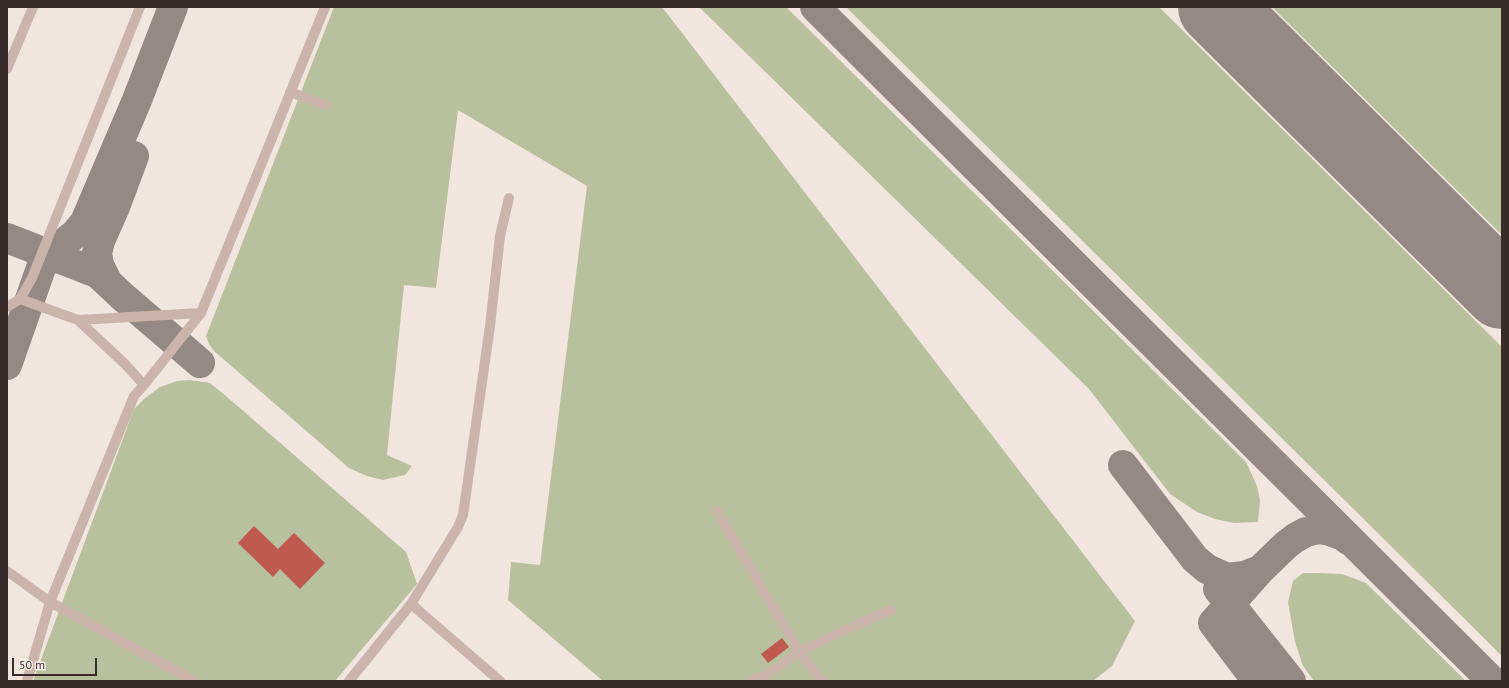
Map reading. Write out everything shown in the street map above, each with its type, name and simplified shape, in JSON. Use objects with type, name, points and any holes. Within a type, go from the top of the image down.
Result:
[{"type":"lane","points":[[7,69],[33,7]]},
{"type":"lane","points":[[7,307],[20,299],[32,278],[140,7]]},
{"type":"lane","points":[[27,681],[50,602],[134,396],[201,313],[325,7]]},
{"type":"lane","points":[[290,92],[325,105]]},
{"type":"lane","points":[[349,681],[411,604],[458,527],[463,515],[490,326],[500,236],[509,198]]},
{"type":"lane","points":[[20,299],[78,320],[201,313]]},
{"type":"lane","points":[[78,320],[125,364],[144,385]]},
{"type":"lane","points":[[717,512],[798,652],[822,681]]},
{"type":"lane","points":[[7,571],[50,602],[194,681]]},
{"type":"lane","points":[[411,604],[500,681]]},
{"type":"lane","points":[[751,681],[765,678],[798,652],[891,610]]},
{"type":"green space","points":[[334,7],[662,7],[1135,621],[1112,666],[1093,681],[603,681],[508,600],[511,562],[540,565],[587,186],[458,110],[436,288],[404,285],[387,455],[412,466],[405,475],[383,480],[367,476],[349,468],[214,351],[206,336]]},
{"type":"green space","points":[[699,7],[786,7],[1246,462],[1257,486],[1260,500],[1258,522],[1234,523],[1215,519],[1197,512],[1170,494],[1089,389]]},
{"type":"green space","points":[[846,7],[1159,7],[1502,347],[1502,656]]},
{"type":"green space","points":[[1272,7],[1502,7],[1502,235],[1277,12]]},
{"type":"green space","points":[[190,380],[210,383],[406,552],[417,584],[335,681],[33,681],[134,409],[160,387],[177,381]]},
{"type":"green space","points":[[1303,573],[1342,574],[1366,583],[1466,681],[1314,681],[1303,666],[1295,642],[1288,602],[1293,581]]},
{"type":"building","points":[[254,526],[278,549],[294,533],[325,563],[300,589],[280,569],[273,577],[238,543]]},
{"type":"building","points":[[782,638],[789,647],[768,663],[761,654]]},
{"type":"taxiway","points":[[7,365],[41,268],[49,255],[75,234],[85,222],[137,100],[173,7]]},
{"type":"taxiway","points":[[815,7],[1492,681]]},
{"type":"taxiway","points":[[108,283],[99,265],[97,253],[100,241],[115,207],[134,156]]},
{"type":"taxiway","points":[[7,238],[94,272]]},
{"type":"taxiway","points":[[93,269],[123,297],[200,363]]},
{"type":"taxiway","points":[[1123,465],[1195,559],[1207,569],[1227,578],[1244,576],[1260,570]]},
{"type":"taxiway","points":[[1257,681],[1213,623],[1260,570],[1295,538],[1306,532],[1319,529],[1343,536],[1350,541]]},
{"type":"taxiway","points":[[1218,589],[1291,681]]},
{"type":"runway","points":[[1216,7],[1502,291]]}]
